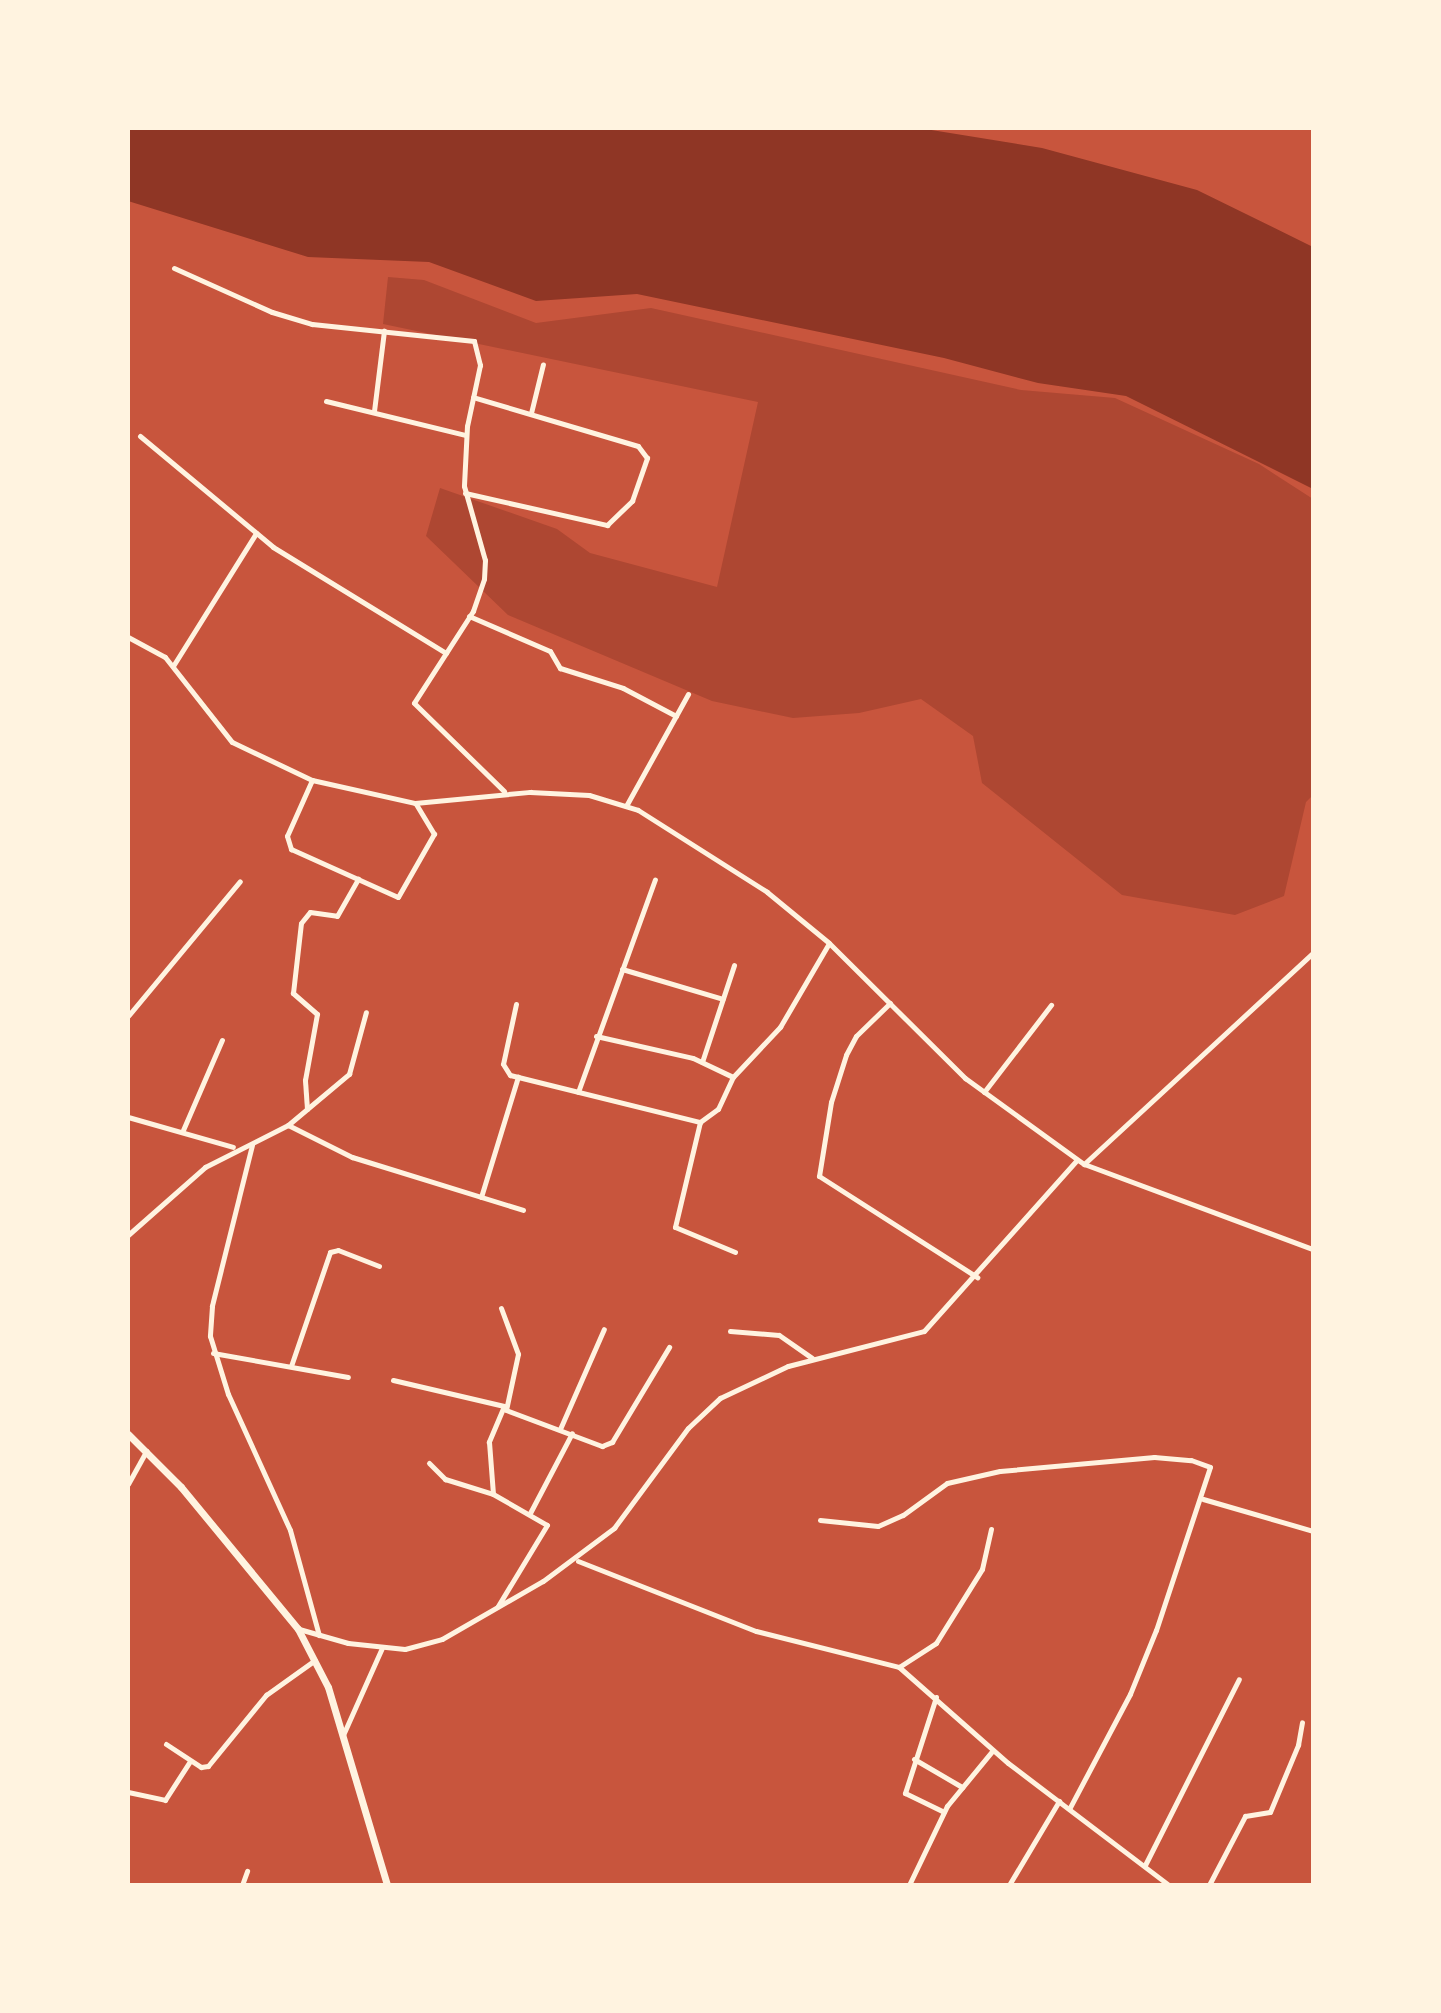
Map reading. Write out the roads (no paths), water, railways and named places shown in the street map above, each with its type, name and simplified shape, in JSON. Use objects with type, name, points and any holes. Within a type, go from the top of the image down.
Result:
[{"type":"main road","points":[[128,1434],[298,1629],[316,1660],[387,1885]]},
{"type":"street","points":[[174,268],[299,320],[474,341],[480,365],[466,435],[465,493],[485,560],[479,598],[420,690],[415,707],[504,791]]},
{"type":"street","points":[[374,411],[384,331]]},
{"type":"street","points":[[531,413],[543,364]]},
{"type":"street","points":[[465,493],[599,525],[624,512],[647,458],[645,449],[473,397]]},
{"type":"street","points":[[326,401],[466,435]]},
{"type":"street","points":[[140,436],[256,533],[446,653]]},
{"type":"street","points":[[173,666],[256,533]]},
{"type":"street","points":[[469,616],[550,651],[560,668],[623,688],[676,716]]},
{"type":"street","points":[[128,637],[173,666],[232,742],[312,780],[415,803],[504,791],[589,795],[626,806],[737,869],[829,943],[984,1092],[1077,1160],[1313,1249]]},
{"type":"street","points":[[626,806],[688,694]]},
{"type":"street","points":[[312,780],[287,842],[291,849],[403,895],[434,834],[415,803]]},
{"type":"street","points":[[307,1109],[305,1080],[317,1014],[293,993],[301,923],[310,912],[337,916],[358,879]]},
{"type":"street","points":[[578,1093],[655,879]]},
{"type":"street","points":[[128,1016],[240,881]]},
{"type":"street","points":[[735,1252],[675,1227],[700,1122],[718,1109],[733,1077],[780,1027],[829,943]]},
{"type":"street","points":[[1084,1164],[1313,953]]},
{"type":"street","points":[[702,1062],[734,965]]},
{"type":"street","points":[[622,969],[723,999]]},
{"type":"street","points":[[890,1003],[864,1026],[846,1055],[831,1102],[819,1176],[977,1277]]},
{"type":"street","points":[[516,1004],[503,1064],[518,1077],[700,1122]]},
{"type":"street","points":[[984,1092],[1051,1005]]},
{"type":"street","points":[[128,1117],[183,1130],[234,1148],[252,1145],[288,1125],[349,1074],[366,1012]]},
{"type":"street","points":[[596,1036],[702,1062],[733,1077]]},
{"type":"street","points":[[183,1130],[222,1040]]},
{"type":"street","points":[[481,1197],[518,1077]]},
{"type":"street","points":[[288,1125],[352,1157],[523,1210]]},
{"type":"street","points":[[252,1145],[212,1306],[213,1353],[290,1530],[319,1635]]},
{"type":"street","points":[[128,1235],[234,1148]]},
{"type":"street","points":[[298,1629],[382,1648],[423,1646],[498,1607],[577,1560],[614,1528],[704,1412],[743,1387],[812,1358],[911,1338],[934,1323],[977,1277],[1031,1208],[1077,1160]]},
{"type":"street","points":[[291,1366],[330,1252],[338,1250],[379,1266]]},
{"type":"street","points":[[493,1494],[489,1442],[504,1406],[518,1354],[501,1308]]},
{"type":"street","points":[[560,1429],[604,1329]]},
{"type":"street","points":[[730,1331],[779,1335],[812,1358]]},
{"type":"street","points":[[393,1380],[504,1406],[508,1413],[602,1446],[612,1442],[669,1347]]},
{"type":"street","points":[[213,1353],[348,1377]]},
{"type":"street","points":[[530,1513],[572,1433]]},
{"type":"street","points":[[128,1484],[146,1451]]},
{"type":"street","points":[[820,1520],[878,1526],[964,1477],[1154,1457],[1191,1460],[1210,1467],[1203,1499],[1130,1694],[1069,1809]]},
{"type":"street","points":[[429,1463],[445,1479],[493,1494],[545,1522],[547,1529],[516,1570],[498,1607]]},
{"type":"street","points":[[1203,1499],[1313,1531]]},
{"type":"street","points":[[899,1667],[936,1643],[982,1569],[991,1529]]},
{"type":"street","points":[[577,1560],[756,1631],[899,1667],[993,1750],[1169,1885]]},
{"type":"street","points":[[341,1740],[382,1648]]},
{"type":"street","points":[[166,1744],[201,1767],[213,1763],[266,1695],[316,1660]]},
{"type":"street","points":[[1145,1865],[1239,1679]]},
{"type":"street","points":[[936,1697],[914,1759],[907,1797],[944,1812]]},
{"type":"street","points":[[1209,1885],[1245,1816],[1270,1812],[1298,1745],[1302,1722]]},
{"type":"street","points":[[909,1885],[944,1812],[993,1750]]},
{"type":"street","points":[[914,1759],[962,1787]]},
{"type":"street","points":[[128,1792],[165,1800],[190,1761]]},
{"type":"street","points":[[1009,1885],[1059,1801]]},
{"type":"street","points":[[242,1885],[247,1871]]}]
